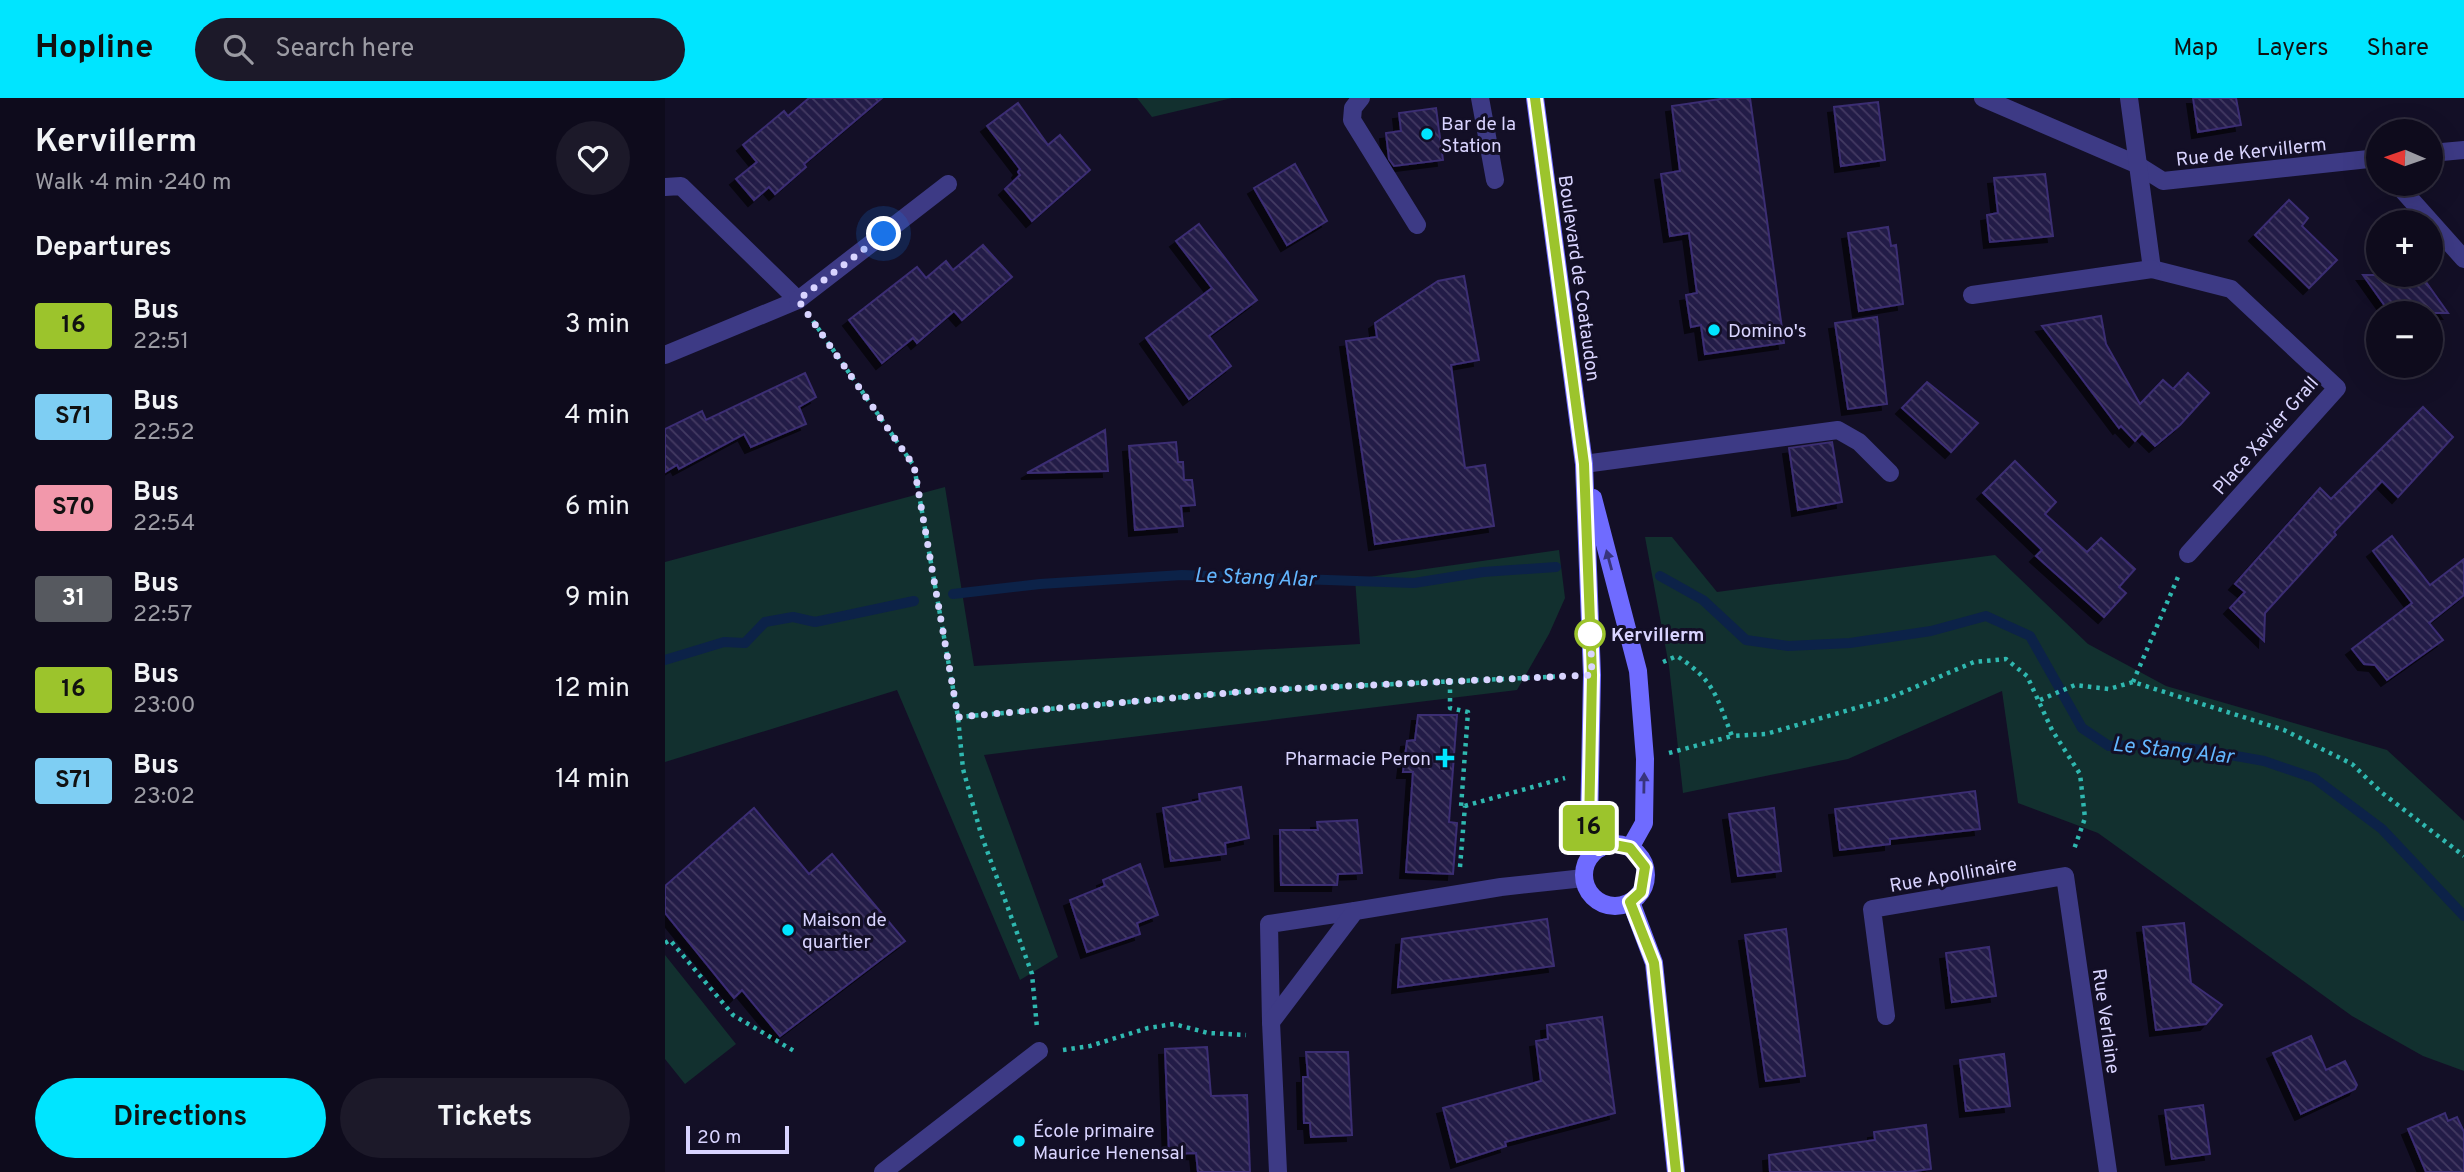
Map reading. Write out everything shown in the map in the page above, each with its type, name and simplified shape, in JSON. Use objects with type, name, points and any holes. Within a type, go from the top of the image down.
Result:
[{"type":"main road","name":"Boulevard de Coataudon","points":[[1535,98],[1584,464],[1592,675],[1589,828],[1599,848]]},
{"type":"main road","name":"Boulevard de Coataudon","points":[[1584,464],[1638,671],[1645,759],[1644,823],[1630,848]]},
{"type":"main road","points":[[1609,844],[1630,848],[1642,859],[1646,876],[1641,892],[1630,902],[1621,905],[1604,904],[1590,894],[1584,878],[1587,861],[1599,848],[1609,844]]},
{"type":"main road","points":[[1630,902],[1654,963],[1676,1172]]},
{"type":"street","points":[[1360,98],[1353,107],[1352,120],[1417,225]]},
{"type":"street","points":[[1480,98],[1495,180]]},
{"type":"street","name":"Rue de Kervillerm","points":[[1983,98],[2136,164],[2163,181],[2366,161]]},
{"type":"street","points":[[2129,98],[2152,269]]},
{"type":"street","points":[[2443,152],[2464,150]]},
{"type":"street","points":[[665,355],[798,300],[948,184]]},
{"type":"street","points":[[665,187],[681,186],[798,300]]},
{"type":"street","points":[[2408,196],[2464,259]]},
{"type":"street","name":"Place Xavier Grall","points":[[1972,295],[2152,269],[2231,289],[2337,388],[2188,554]]},
{"type":"street","points":[[1584,464],[1838,430],[1859,442],[1889,472]]},
{"type":"street","name":"Rue Apollinaire","points":[[1886,1016],[1872,909],[2065,876]]},
{"type":"street","name":"Rue Verlaine","points":[[2065,876],[2108,1172]]},
{"type":"street","points":[[1278,1172],[1269,924],[1458,896],[1501,887],[1584,878]]},
{"type":"street","points":[[1271,1027],[1355,911]]},
{"type":"street","points":[[883,1172],[1039,1051]]},
{"type":"path","points":[[798,300],[914,466],[958,717],[963,769],[981,834],[1032,974],[1039,1051],[1090,1046],[1117,1035],[1174,1024],[1208,1033],[1271,1027]]},
{"type":"path","points":[[2133,682],[2188,554]]},
{"type":"path","points":[[1638,671],[1677,656],[1701,672],[1712,688],[1732,736]]},
{"type":"path","points":[[1645,759],[1732,736],[1766,734],[1887,699],[1974,662],[2006,659],[2027,676],[2052,730],[2080,775],[2085,818],[2065,876]]},
{"type":"path","points":[[958,717],[1262,690],[1592,675]]},
{"type":"path","points":[[1450,681],[1450,708],[1468,712],[1461,807],[1590,771]]},
{"type":"path","points":[[2040,700],[2075,685],[2109,689],[2133,682],[2284,730],[2342,759],[2464,856]]},
{"type":"path","points":[[1458,896],[1465,806]]},
{"type":"path","points":[[665,943],[670,940],[733,1015],[794,1051]]},
{"type":"green space","points":[[1137,98],[1232,98],[1152,117]]},
{"type":"green space","points":[[945,487],[974,666],[1360,644],[1355,579],[1559,550],[1565,598],[1549,634],[1517,690],[984,755],[1058,957],[1020,980],[897,690],[665,762],[665,562]]},
{"type":"green space","points":[[1645,537],[1672,537],[1717,592],[1995,555],[2088,644],[2166,686],[2387,750],[2464,821],[2464,1071],[2423,1056],[2352,1016],[2098,833],[2018,803],[2002,691],[1848,759],[1683,793],[1669,666]]},
{"type":"green space","points":[[665,955],[736,1044],[685,1084],[665,1059]]},
{"type":"building","points":[[809,98],[882,98],[804,164],[806,167],[775,194],[769,187],[754,200],[736,179],[757,162],[743,145],[784,111],[788,116]]},
{"type":"building","points":[[1727,98],[1750,98],[1784,343],[1705,354],[1701,325],[1691,327],[1686,295],[1697,293],[1689,233],[1670,236],[1661,174],[1680,171],[1672,106]]},
{"type":"building","points":[[2193,98],[2236,98],[2241,125],[2198,132]]},
{"type":"building","points":[[1878,102],[1885,160],[1841,166],[1834,107]]},
{"type":"building","points":[[1018,103],[1048,145],[1060,135],[1090,170],[1032,221],[1005,189],[1020,175],[1020,169],[987,126]]},
{"type":"building","points":[[1436,108],[1443,160],[1394,166],[1389,159],[1386,133],[1401,131],[1399,113]]},
{"type":"building","points":[[1295,164],[1327,221],[1287,245],[1254,188]]},
{"type":"building","points":[[2045,174],[2053,236],[1990,242],[1987,215],[1998,213],[1994,178]]},
{"type":"building","points":[[2289,200],[2308,218],[2302,226],[2337,260],[2309,288],[2255,235]]},
{"type":"building","points":[[1199,224],[1257,300],[1209,336],[1231,366],[1189,399],[1146,338],[1212,288],[1176,241]]},
{"type":"building","points":[[1888,227],[1891,246],[1896,245],[1903,304],[1859,311],[1848,233]]},
{"type":"building","points":[[983,245],[1012,277],[962,320],[954,311],[917,343],[913,338],[882,363],[849,320],[917,267],[926,278],[946,261],[953,270]]},
{"type":"building","points":[[1464,276],[1479,360],[1451,365],[1465,468],[1485,465],[1494,526],[1375,544],[1346,341],[1377,337],[1375,323],[1438,281]]},
{"type":"building","points":[[2372,287],[2430,287],[2439,301],[2381,301]]},
{"type":"building","points":[[2101,316],[2106,344],[2140,404],[2163,380],[2173,389],[2188,373],[2209,393],[2180,425],[2155,446],[2142,433],[2135,441],[2121,426],[2119,428],[2042,326]]},
{"type":"building","points":[[1877,317],[1887,404],[1848,409],[1835,323]]},
{"type":"building","points":[[805,373],[816,397],[799,407],[806,424],[751,447],[744,434],[679,469],[677,465],[665,472],[665,429],[702,411],[706,420]]},
{"type":"building","points":[[1927,382],[1978,423],[1951,452],[1902,408]]},
{"type":"building","points":[[2423,407],[2453,437],[2398,497],[2382,481],[2334,532],[2336,535],[2265,613],[2264,641],[2230,608],[2245,592],[2235,584],[2320,488],[2331,499]]},
{"type":"building","points":[[1105,430],[1108,471],[1027,473]]},
{"type":"building","points":[[1176,442],[1178,462],[1183,462],[1184,480],[1192,480],[1195,505],[1181,506],[1183,526],[1135,530],[1129,446]]},
{"type":"building","points":[[1832,442],[1842,502],[1798,510],[1789,448]]},
{"type":"building","points":[[2015,461],[2056,502],[2045,514],[2087,552],[2101,538],[2135,569],[2119,587],[2126,593],[2104,617],[2036,556],[2042,550],[1983,493]]},
{"type":"building","points":[[2392,536],[2430,585],[2464,559],[2464,595],[2429,623],[2443,640],[2387,680],[2375,665],[2364,664],[2352,649],[2412,603],[2373,551]]},
{"type":"building","points":[[1418,715],[1457,715],[1449,822],[1457,823],[1453,874],[1406,872],[1413,772],[1403,772],[1407,741],[1415,740]]},
{"type":"building","points":[[1241,787],[1249,838],[1225,843],[1226,854],[1171,861],[1163,808],[1200,801],[1199,794]]},
{"type":"building","points":[[1975,791],[1980,829],[1890,839],[1890,844],[1840,850],[1835,809]]},
{"type":"building","name":"Maison de quartier","points":[[754,808],[809,874],[832,854],[905,941],[780,1036],[742,990],[734,998],[665,913],[665,886]]},
{"type":"building","points":[[1774,808],[1781,871],[1738,876],[1729,814]]},
{"type":"building","points":[[1357,820],[1362,873],[1338,874],[1337,885],[1281,885],[1280,830],[1318,830],[1317,822]]},
{"type":"building","points":[[1140,864],[1158,915],[1137,923],[1140,934],[1087,952],[1070,900],[1105,886],[1103,880]]},
{"type":"building","points":[[1547,919],[1554,966],[1398,987],[1402,939]]},
{"type":"building","points":[[2184,923],[2191,983],[2222,1005],[2206,1024],[2156,1030],[2143,927]]},
{"type":"building","points":[[1786,929],[1805,1076],[1766,1081],[1745,935]]},
{"type":"building","points":[[1989,947],[1996,996],[1952,1002],[1946,953]]},
{"type":"building","points":[[1602,1017],[1615,1113],[1505,1142],[1506,1146],[1457,1162],[1443,1108],[1541,1081],[1536,1041],[1548,1039],[1547,1025]]},
{"type":"building","points":[[2311,1036],[2326,1070],[2345,1061],[2357,1085],[2355,1089],[2301,1114],[2273,1053]]},
{"type":"building","points":[[1207,1047],[1211,1096],[1247,1095],[1250,1172],[1198,1172],[1196,1153],[1169,1154],[1165,1049]]},
{"type":"building","points":[[1306,1052],[1348,1052],[1352,1135],[1311,1137],[1310,1123],[1304,1123],[1303,1077],[1308,1077]]},
{"type":"building","points":[[2004,1054],[2010,1106],[1966,1111],[1960,1060]]},
{"type":"building","points":[[2203,1105],[2210,1154],[2172,1159],[2165,1110]]},
{"type":"building","points":[[2445,1113],[2448,1121],[2457,1117],[2464,1132],[2464,1172],[2426,1172],[2408,1129]]},
{"type":"building","points":[[1926,1125],[1931,1169],[1907,1172],[1770,1172],[1769,1155],[1875,1140],[1874,1132]]},
{"type":"waterway","name":"Le Stang Alar","points":[[953,594],[1040,584],[1182,575],[1414,583],[1483,572],[1556,567]]},
{"type":"waterway","name":"Le Stang Alar","points":[[1660,576],[1703,600],[1746,640],[1788,646],[1850,643],[1931,631],[1986,616],[2030,636],[2082,728],[2109,746],[2156,744],[2202,750],[2264,761],[2314,778],[2382,829],[2464,916]]},
{"type":"waterway","name":"Le Stang Alar","points":[[665,660],[724,642],[745,643],[765,622],[793,617],[815,622],[914,601]]},
{"type":"bus line","name":"16","points":[[1535,98],[1584,464],[1592,675],[1589,828],[1599,848],[1620,844],[1630,848],[1642,859],[1645,867],[1646,876],[1641,892],[1630,902],[1654,963],[1676,1172]]},
{"type":"place","name":"Bar de la Station","points":[[1427,134]]},
{"type":"place","name":"Domino's","points":[[1714,330]]},
{"type":"place","name":"Kervillerm","points":[[1590,634]]},
{"type":"place","name":"Pharmacie Peron","points":[[1445,758]]},
{"type":"place","name":"Maison de quartier","points":[[788,930]]},
{"type":"place","name":"École primaire Maurice Henensal","points":[[1019,1141]]},
{"type":"route","points":[[884,234],[798,300],[914,466],[958,717],[986,712],[1262,690],[1592,675],[1590,622],[1590,634]]}]
